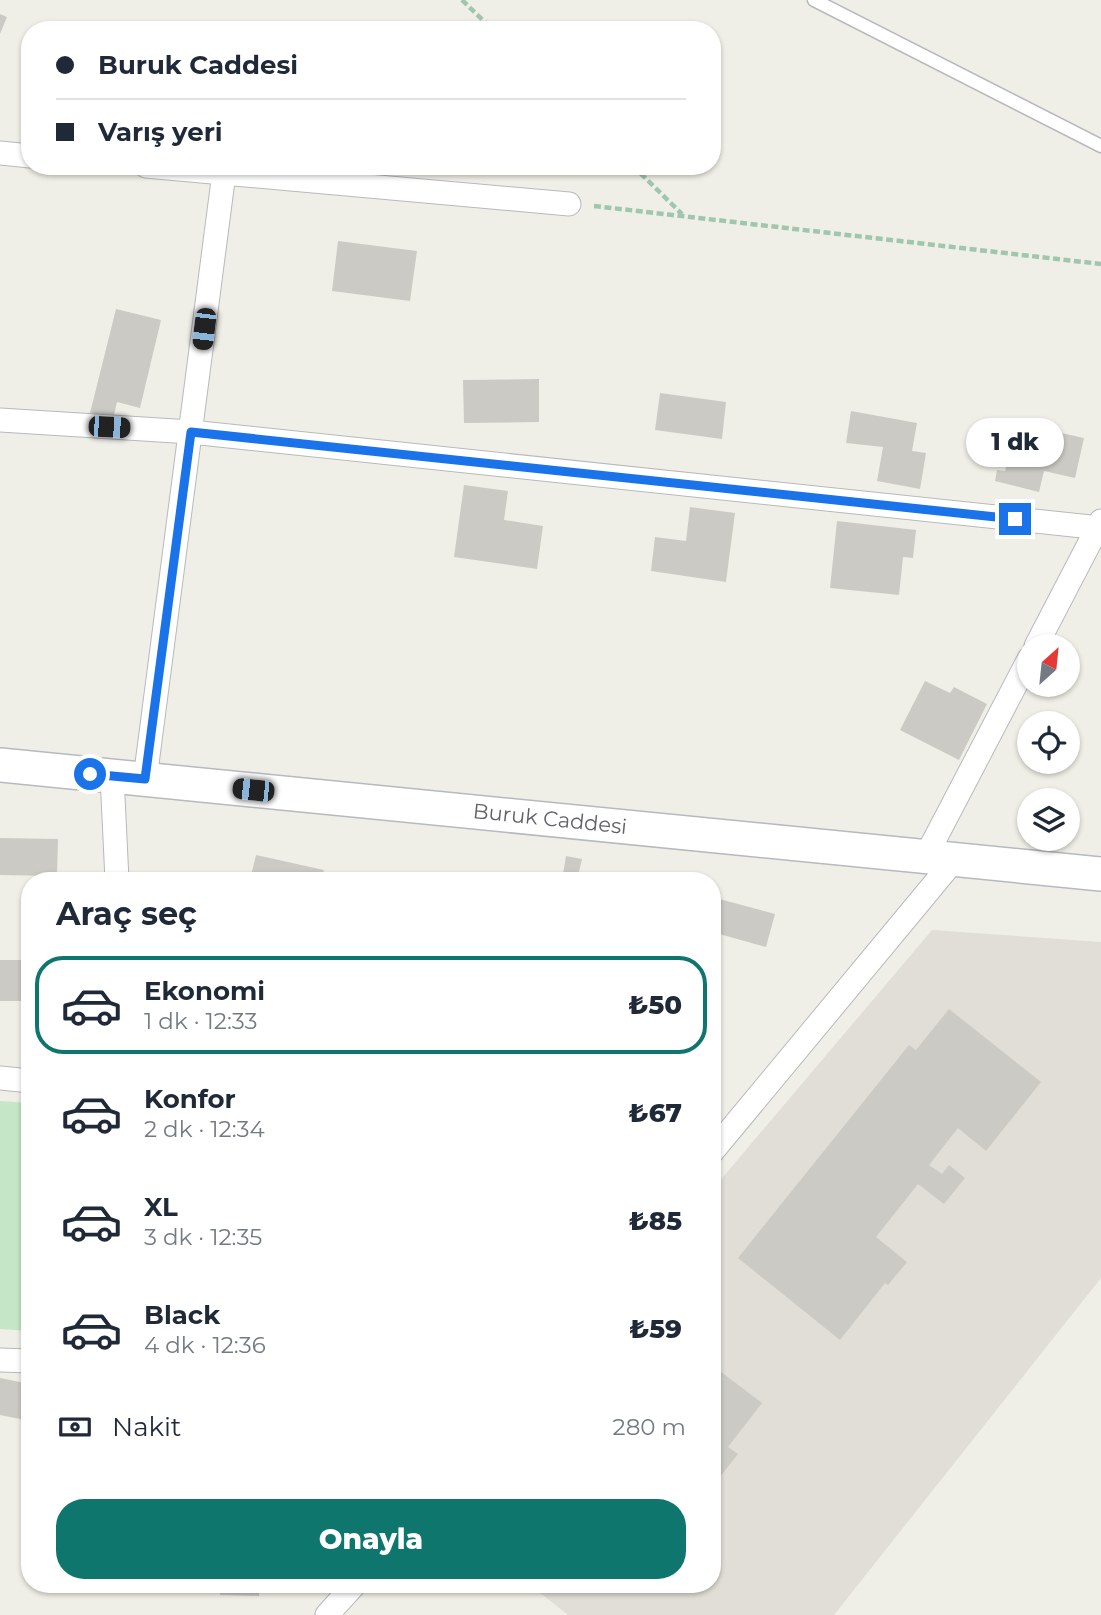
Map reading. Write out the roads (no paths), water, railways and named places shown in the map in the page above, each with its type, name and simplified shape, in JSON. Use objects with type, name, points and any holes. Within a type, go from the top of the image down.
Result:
[{"type":"main road","name":"Buruk Caddesi","points":[[0,765],[1101,874]]},
{"type":"street","points":[[0,153],[21,155]]},
{"type":"street","points":[[145,779],[225,175]]},
{"type":"street","points":[[247,175],[569,204]]},
{"type":"street","points":[[0,420],[191,432],[1100,526],[1042,634]]},
{"type":"street","points":[[721,1141],[941,858],[1017,686]]},
{"type":"street","points":[[112,776],[117,872]]},
{"type":"street","points":[[0,1078],[21,1080]]},
{"type":"street","points":[[0,1360],[21,1361]]},
{"type":"street","points":[[327,1615],[347,1593]]},
{"type":"lane","points":[[814,0],[1101,146]]}]
